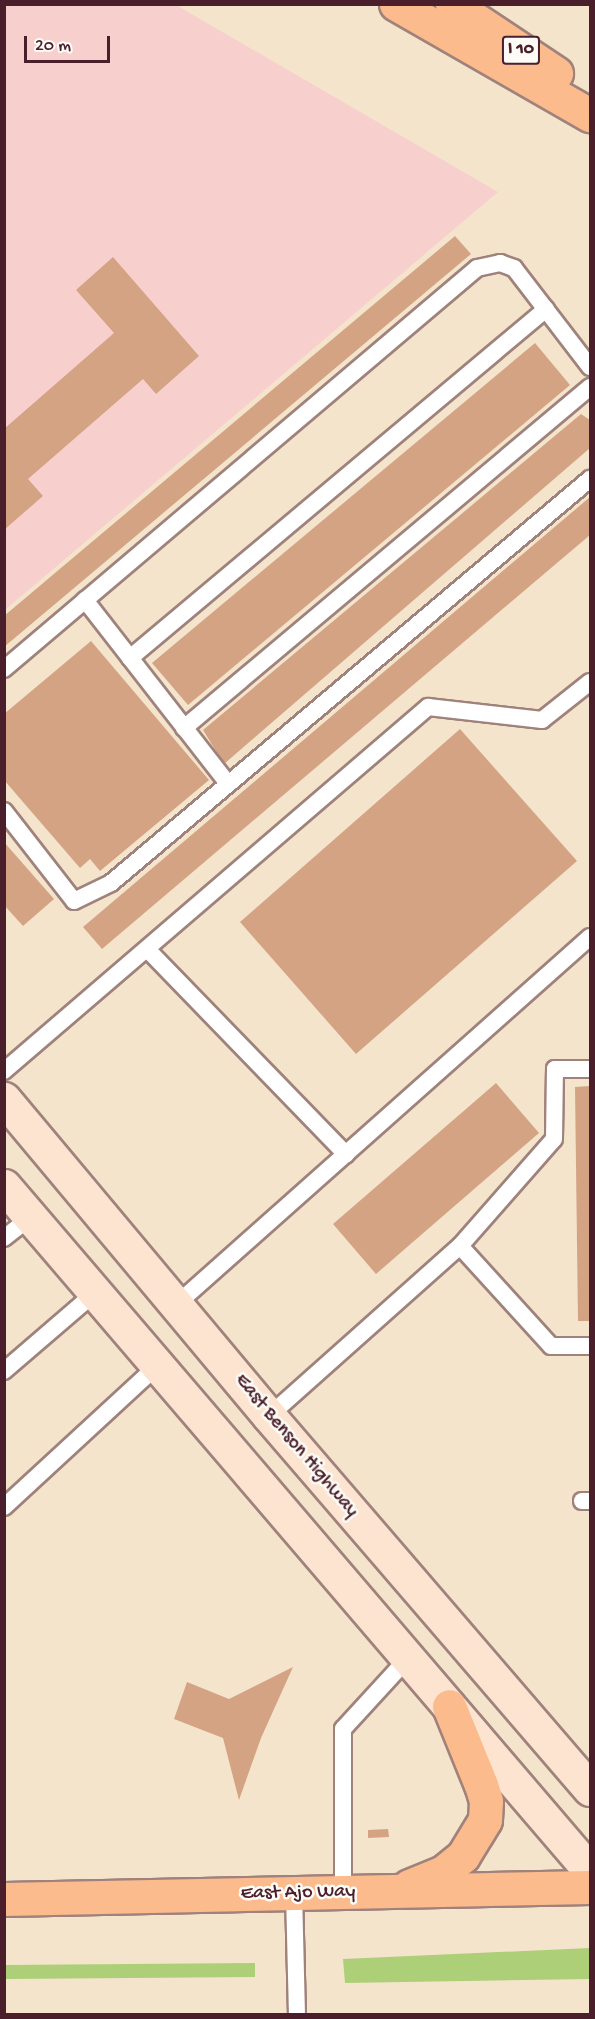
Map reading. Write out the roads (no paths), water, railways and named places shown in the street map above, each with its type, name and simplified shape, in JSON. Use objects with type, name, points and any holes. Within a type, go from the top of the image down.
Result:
[{"type":"main road","points":[[396,4],[591,114]]},
{"type":"main road","name":"I 10","points":[[452,4],[591,96]]},
{"type":"main road","name":"East Benson Highway","points":[[4,1099],[178,1303],[269,1416],[591,1789]]},
{"type":"main road","points":[[4,1186],[591,1871]]},
{"type":"main road","points":[[397,1891],[442,1873],[463,1856],[485,1820],[486,1801],[482,1785],[449,1706]]},
{"type":"main road","name":"East Ajo Way","points":[[4,1899],[591,1887]]},
{"type":"lane","points":[[4,669],[477,268],[500,263],[514,268],[591,367]]},
{"type":"lane","points":[[130,658],[546,309]]},
{"type":"lane","points":[[184,728],[591,387]]},
{"type":"lane","points":[[4,811],[74,901],[111,883],[591,479]]},
{"type":"lane","points":[[85,600],[228,784]]},
{"type":"lane","points":[[4,1071],[428,707],[542,720],[591,682]]},
{"type":"lane","points":[[178,1303],[591,937]]},
{"type":"lane","points":[[147,949],[346,1154]]},
{"type":"lane","points":[[269,1416],[460,1246],[554,1139],[555,1069],[591,1069]]},
{"type":"lane","points":[[4,1238],[31,1217]]},
{"type":"lane","points":[[460,1246],[551,1346],[591,1346]]},
{"type":"lane","points":[[4,1371],[96,1293]]},
{"type":"lane","points":[[4,1507],[158,1365]]},
{"type":"lane","points":[[343,1892],[343,1729],[408,1658]]},
{"type":"lane","points":[[294,1893],[297,2014]]}]
